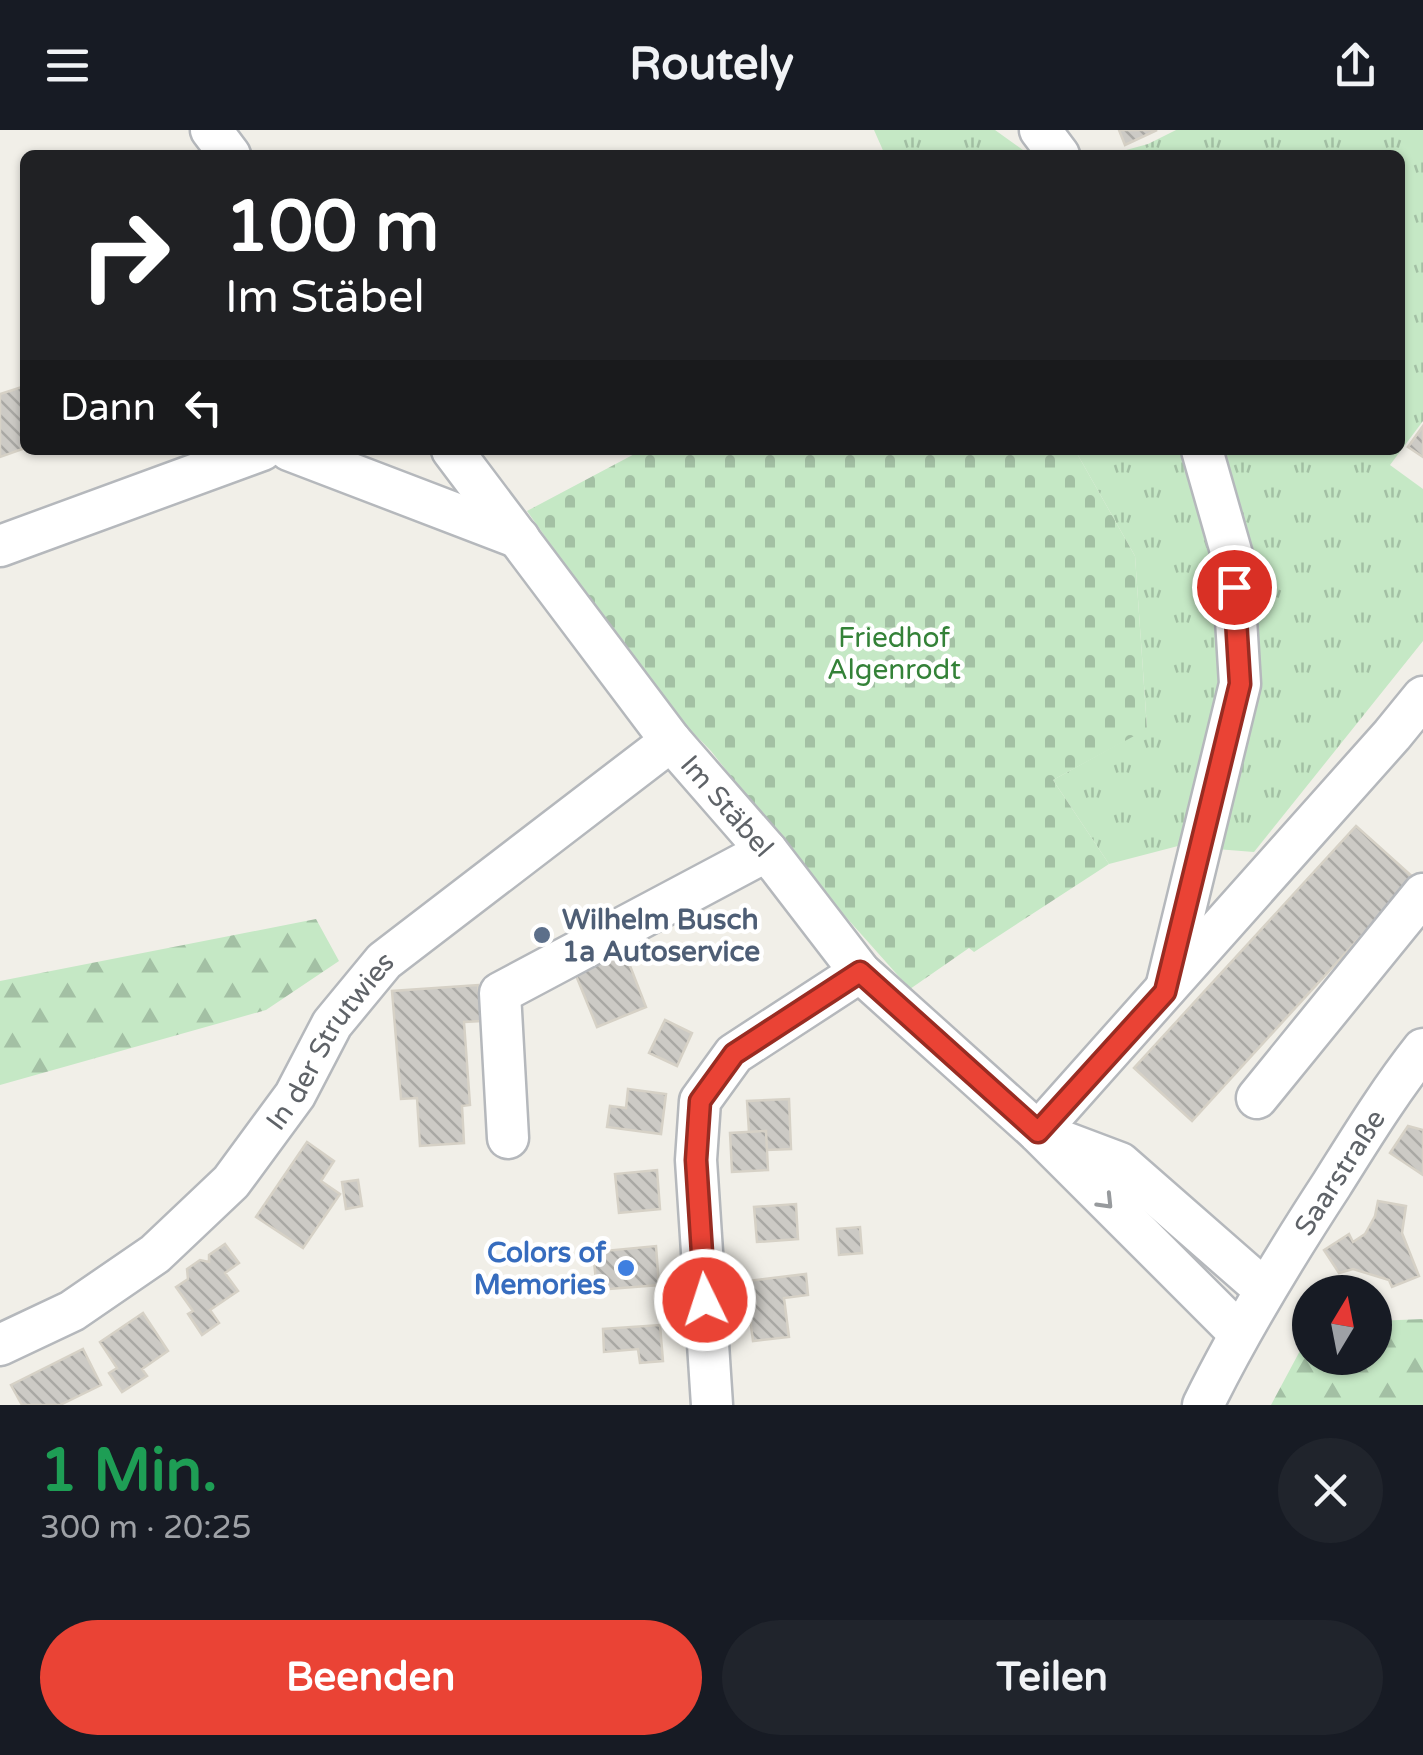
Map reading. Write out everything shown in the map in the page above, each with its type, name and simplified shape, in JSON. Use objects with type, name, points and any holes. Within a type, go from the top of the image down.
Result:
[{"type":"street","points":[[211,130],[226,150]]},
{"type":"street","points":[[1040,130],[1055,150]]},
{"type":"street","points":[[0,546],[248,455]]},
{"type":"street","points":[[302,455],[519,538]]},
{"type":"street","name":"Im Stäbel","points":[[456,455],[672,740],[767,850],[860,972],[1038,1132],[1239,1332]]},
{"type":"street","points":[[1165,992],[1240,684],[1232,555],[1203,455]]},
{"type":"street","points":[[1038,1132],[1423,697]]},
{"type":"street","name":"In der Strutwies","points":[[0,1344],[72,1311],[155,1254],[231,1182],[295,1095],[332,1024],[384,961],[672,740]]},
{"type":"street","points":[[508,1138],[500,993],[767,850]]},
{"type":"street","points":[[1257,1098],[1423,894]]},
{"type":"street","points":[[712,1405],[696,1160],[700,1101],[734,1054],[860,972]]},
{"type":"street","name":"Saarstraße","points":[[1204,1405],[1239,1332],[1395,1084],[1423,1049]]},
{"type":"street","name":"Im Stäbel","points":[[1038,1132],[1120,1163],[1265,1290]]},
{"type":"green space","points":[[874,130],[995,130],[1023,150],[883,150]]},
{"type":"green space","points":[[1176,130],[1423,130],[1423,421],[1405,445],[1405,150],[1126,150]]},
{"type":"green space","name":"Friedhof Algenrodt","points":[[633,455],[1078,455],[1135,556],[1147,729],[1053,780],[1109,864],[974,952],[969,948],[910,989],[812,879],[711,751],[660,699],[527,511]]},
{"type":"green space","points":[[1078,455],[1398,455],[1390,465],[1423,489],[1423,641],[1254,852],[1178,846],[1109,864],[1053,780],[1147,728],[1135,556]]},
{"type":"green space","points":[[316,919],[339,961],[266,1010],[0,1085],[0,981]]},
{"type":"green space","points":[[1423,1319],[1423,1405],[1271,1405],[1292,1366],[1292,1375],[1392,1375],[1392,1320]]},
{"type":"building","points":[[1119,130],[1157,130],[1125,145]]},
{"type":"building","points":[[20,388],[20,450],[0,457],[0,394]]},
{"type":"building","points":[[1423,426],[1423,457],[1408,447]]},
{"type":"building","points":[[1356,826],[1414,878],[1192,1121],[1134,1068]]},
{"type":"building","points":[[625,953],[646,1007],[597,1027],[575,973]]},
{"type":"building","points":[[478,985],[481,1021],[464,1022],[470,1105],[462,1106],[464,1143],[420,1146],[417,1098],[401,1099],[392,991]]},
{"type":"building","points":[[665,1020],[692,1033],[677,1066],[649,1053]]},
{"type":"building","points":[[628,1089],[666,1094],[661,1134],[607,1127],[610,1106],[626,1108]]},
{"type":"building","points":[[789,1099],[791,1149],[767,1150],[766,1131],[749,1132],[747,1101]]},
{"type":"building","points":[[1408,1126],[1423,1130],[1423,1175],[1390,1153]]},
{"type":"building","points":[[766,1131],[768,1170],[732,1172],[730,1133]]},
{"type":"building","points":[[307,1142],[334,1161],[321,1181],[340,1194],[303,1248],[256,1217]]},
{"type":"building","points":[[657,1170],[660,1209],[619,1213],[615,1174]]},
{"type":"building","points":[[358,1180],[362,1206],[346,1209],[342,1182]]},
{"type":"building","points":[[1378,1201],[1406,1206],[1402,1233],[1419,1276],[1392,1287],[1392,1275],[1353,1269],[1339,1273],[1324,1250],[1349,1234],[1353,1242],[1365,1234]]},
{"type":"building","points":[[796,1204],[798,1239],[757,1242],[754,1207]]},
{"type":"building","points":[[860,1227],[862,1253],[839,1255],[837,1229]]},
{"type":"building","points":[[225,1244],[239,1263],[225,1273],[238,1291],[210,1310],[219,1323],[202,1335],[188,1314],[193,1311],[176,1287],[188,1279],[187,1269],[200,1260],[209,1262],[209,1255]]},
{"type":"building","name":"Colors of Memories","points":[[656,1246],[659,1285],[597,1290],[593,1252]]},
{"type":"building","points":[[806,1274],[808,1295],[784,1298],[789,1337],[753,1341],[750,1318],[744,1318],[740,1282]]},
{"type":"building","points":[[143,1313],[168,1351],[142,1369],[147,1376],[122,1392],[109,1373],[117,1368],[100,1342]]},
{"type":"building","points":[[660,1325],[663,1361],[640,1363],[638,1349],[604,1352],[603,1329]]},
{"type":"building","points":[[83,1349],[101,1385],[60,1405],[22,1405],[11,1385]]},
{"type":"place","name":"Wilhelm Busch 1a Autoservice","points":[[542,935]]},
{"type":"place","name":"Colors of Memories","points":[[626,1268]]},
{"type":"route","points":[[705,1300],[696,1160],[700,1101],[734,1054],[860,972],[1038,1132],[1165,992],[1240,684],[1234,587]]}]
